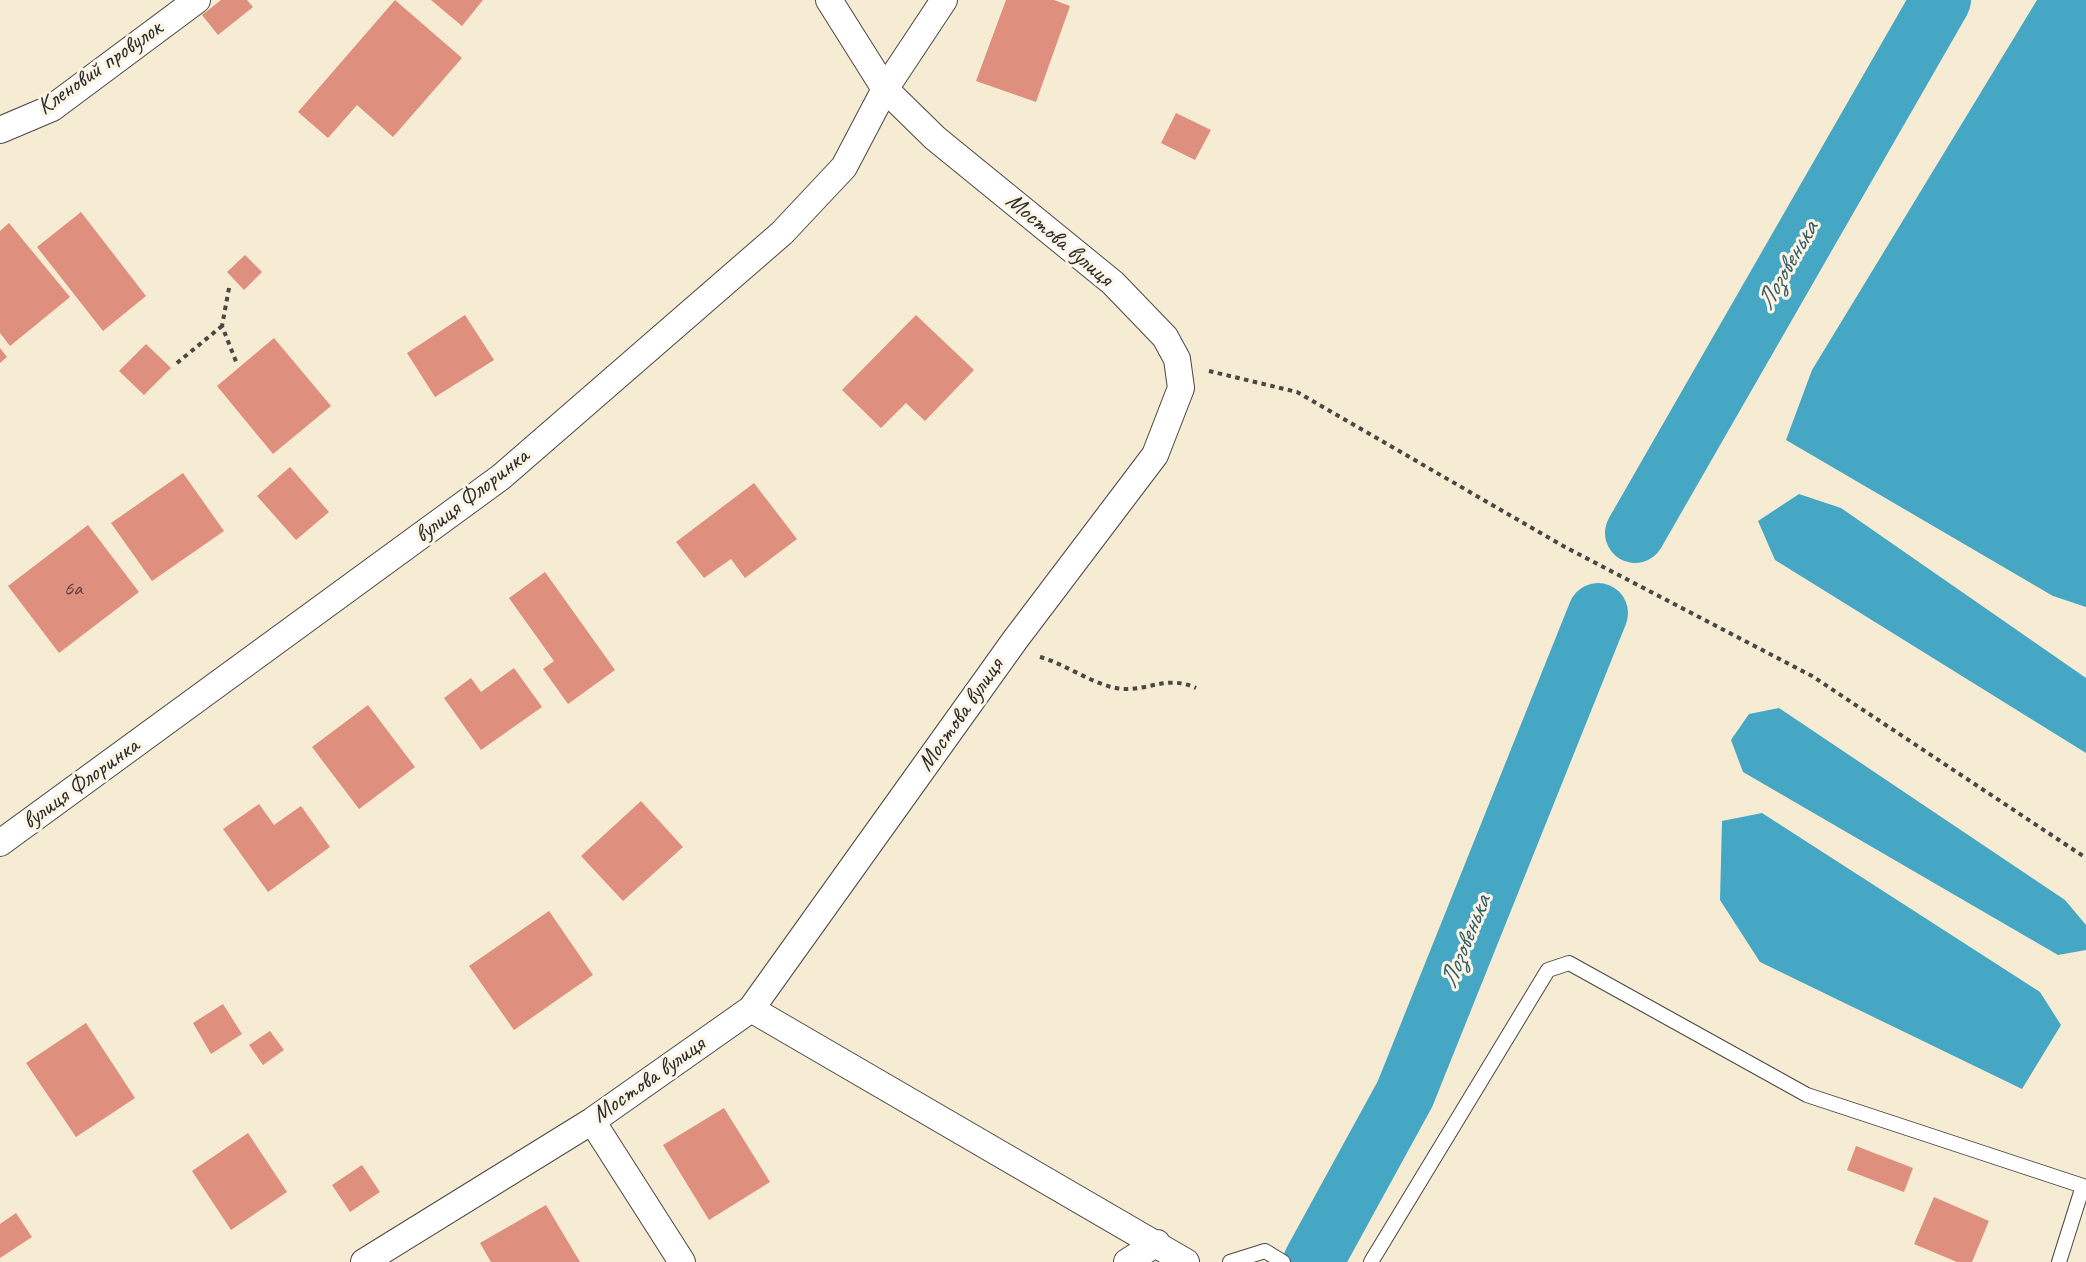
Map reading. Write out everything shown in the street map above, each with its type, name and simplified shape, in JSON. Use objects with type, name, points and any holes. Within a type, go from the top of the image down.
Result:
[{"type":"street","name":"Кленовий провулок","points":[[0,130],[52,108],[197,0]]},
{"type":"street","name":"Мостова вулиця","points":[[363,1262],[592,1121],[752,1009],[1015,640],[1155,455],[1181,388],[1177,359],[1164,337],[1113,283],[934,138],[885,89],[829,0]]},
{"type":"street","name":"вулиця Флоринка","points":[[0,843],[501,477],[782,233],[844,167],[885,89],[944,0]]},
{"type":"street","points":[[752,1009],[1157,1243],[1186,1262]]},
{"type":"street","points":[[592,1121],[682,1262]]},
{"type":"street","points":[[1127,1262],[1157,1243]]},
{"type":"lane","points":[[1371,1262],[1548,970],[1569,963],[1807,1095],[2083,1186],[2060,1262]]},
{"type":"lane","points":[[1230,1262],[1264,1251],[1283,1262]]},
{"type":"path","points":[[229,288],[222,326],[237,364]]},
{"type":"path","points":[[177,363],[222,326]]},
{"type":"path","points":[[1177,359],[1217,374],[1297,392],[1565,548],[1812,676],[2086,858]]},
{"type":"path","points":[[1015,640],[1032,655],[1059,662],[1081,675],[1122,689],[1180,681],[1196,688]]},
{"type":"water","points":[[2037,0],[2086,0],[2086,607],[2053,596],[1786,440],[1812,370]]},
{"type":"water","points":[[1799,494],[1841,508],[2086,678],[2086,753],[1775,560],[1758,521]]},
{"type":"water","points":[[1779,708],[2065,900],[2086,925],[2086,950],[2058,955],[1743,772],[1731,740],[1749,714]]},
{"type":"water","points":[[1762,813],[2040,992],[2061,1025],[2022,1089],[1760,962],[1720,900],[1722,821]]},
{"type":"building","points":[[221,0],[247,0],[253,7],[218,35],[202,15]]},
{"type":"building","points":[[395,0],[462,58],[393,137],[357,105],[328,138],[298,112]]},
{"type":"building","points":[[431,0],[483,0],[462,26]]},
{"type":"building","points":[[1006,0],[1054,0],[1070,6],[1036,102],[976,81]]},
{"type":"building","points":[[1176,113],[1211,130],[1195,160],[1161,143]]},
{"type":"building","points":[[81,212],[146,296],[103,331],[37,247]]},
{"type":"building","points":[[9,223],[70,297],[10,346],[0,333],[0,231]]},
{"type":"building","points":[[245,255],[262,272],[244,290],[227,272]]},
{"type":"building","points":[[465,315],[494,360],[435,397],[407,353]]},
{"type":"building","points":[[916,315],[974,370],[925,421],[906,403],[881,428],[842,390]]},
{"type":"building","points":[[274,338],[331,406],[273,454],[217,386]]},
{"type":"building","points":[[146,344],[171,368],[144,395],[119,371]]},
{"type":"building","points":[[0,348],[7,357],[0,363]]},
{"type":"building","points":[[290,467],[329,512],[296,540],[257,496]]},
{"type":"building","points":[[183,473],[224,531],[152,581],[111,523]]},
{"type":"building","points":[[754,483],[797,539],[745,578],[731,559],[704,578],[676,542]]},
{"type":"building","points":[[88,525],[139,592],[59,653],[8,586]]},
{"type":"building","points":[[545,572],[615,670],[568,704],[543,669],[554,661],[509,598]]},
{"type":"building","points":[[514,668],[542,707],[481,750],[444,698],[471,678],[481,692]]},
{"type":"building","points":[[368,705],[415,767],[359,809],[312,747]]},
{"type":"building","points":[[641,801],[683,847],[623,901],[581,856]]},
{"type":"building","points":[[259,804],[274,825],[301,806],[330,847],[268,892],[223,829]]},
{"type":"building","points":[[549,911],[593,975],[514,1030],[469,966]]},
{"type":"building","points":[[223,1004],[242,1034],[211,1054],[193,1023]]},
{"type":"building","points":[[86,1023],[135,1098],[76,1137],[26,1063]]},
{"type":"building","points":[[270,1031],[284,1050],[263,1065],[249,1045]]},
{"type":"building","points":[[724,1108],[770,1182],[709,1220],[663,1145]]},
{"type":"building","points":[[248,1133],[287,1192],[231,1230],[192,1171]]},
{"type":"building","points":[[1856,1146],[1913,1168],[1904,1192],[1847,1170]]},
{"type":"building","points":[[362,1165],[380,1192],[350,1212],[332,1185]]},
{"type":"building","points":[[1934,1197],[1989,1221],[1972,1262],[1957,1262],[1914,1244]]},
{"type":"building","points":[[546,1205],[580,1262],[491,1262],[480,1243]]},
{"type":"building","points":[[16,1213],[32,1237],[0,1258],[0,1224]]},
{"type":"waterway","name":"Лозовенька","points":[[1635,533],[1941,0]]},
{"type":"waterway","name":"Лозовенька","points":[[1313,1262],[1405,1094],[1598,613]]}]
